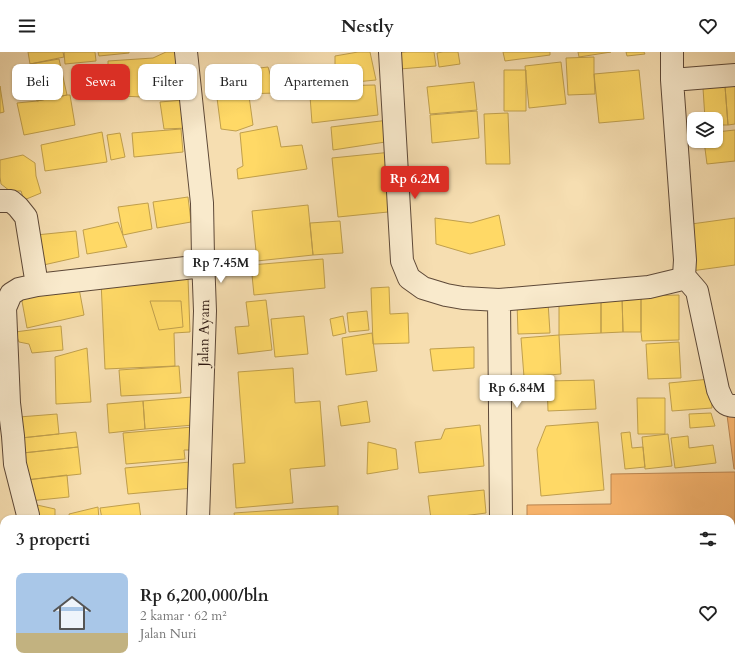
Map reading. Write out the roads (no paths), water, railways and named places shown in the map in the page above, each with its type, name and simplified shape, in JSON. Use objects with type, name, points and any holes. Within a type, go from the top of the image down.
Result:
[{"type":"street","name":"Jalan Ayam","points":[[186,52],[202,203],[205,311],[198,515]]},
{"type":"street","points":[[390,52],[402,261],[409,278],[423,288],[446,295],[463,298],[499,300],[649,287],[678,280],[684,276]]},
{"type":"street","points":[[672,52],[672,80],[685,260],[684,276],[697,291],[718,390],[724,403],[728,406],[735,406]]},
{"type":"street","points":[[672,80],[735,75]]},
{"type":"street","points":[[0,201],[11,201],[26,217],[37,285]]},
{"type":"street","points":[[28,515],[8,464],[13,436],[9,403],[6,308],[11,294],[19,289],[37,285],[203,266]]},
{"type":"street","points":[[499,300],[501,515]]}]
